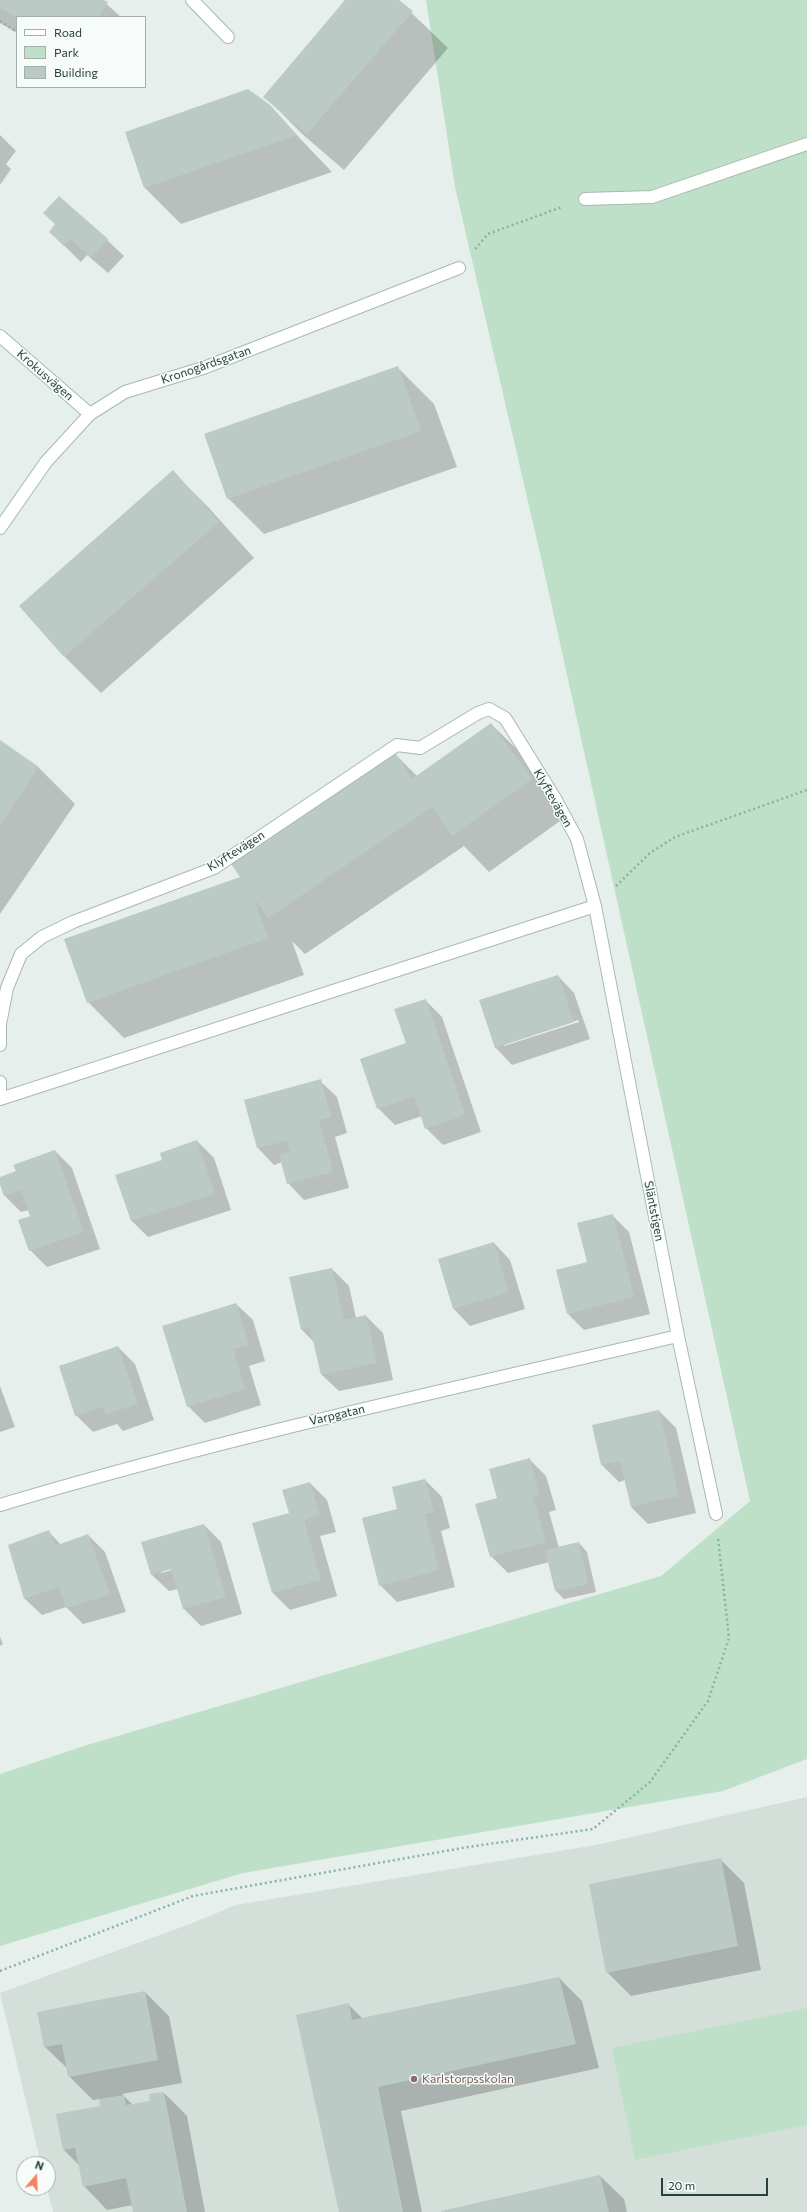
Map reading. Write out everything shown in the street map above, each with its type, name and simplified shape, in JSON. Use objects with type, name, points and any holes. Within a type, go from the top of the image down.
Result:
[{"type":"street","points":[[192,0],[228,37]]},
{"type":"street","points":[[585,199],[652,197],[807,144]]},
{"type":"street","name":"Kronogårdsgatan","points":[[0,528],[46,462],[90,414],[125,392],[206,367],[459,268]]},
{"type":"street","name":"Krokusvägen","points":[[0,336],[90,414]]},
{"type":"street","name":"Klyftevägen","points":[[0,1045],[0,1024],[7,988],[21,954],[42,937],[73,922],[214,868],[397,745],[420,748],[478,713],[489,709],[505,718],[556,800],[577,839],[595,906]]},
{"type":"street","points":[[0,1082],[0,1099],[595,906]]},
{"type":"street","name":"Släntstigen","points":[[595,906],[678,1336],[716,1514]]},
{"type":"street","name":"Varpgatan","points":[[0,1506],[70,1484],[285,1427],[678,1336]]},
{"type":"path","points":[[0,21],[16,31]]},
{"type":"path","points":[[459,268],[488,234],[585,199]]},
{"type":"path","points":[[595,906],[650,853],[675,837],[807,790]]},
{"type":"path","points":[[0,1971],[193,1896],[468,1847],[593,1829],[650,1782],[708,1701],[729,1638],[716,1514]]},
{"type":"shaded area","name":"Karlstorpsskolan","points":[[807,1797],[807,2212],[53,2212],[49,2196],[56,2196],[56,2156],[39,2156],[0,1993],[190,1924],[236,1905],[596,1845]]},
{"type":"green space","points":[[426,0],[807,0],[807,1759],[723,1791],[243,1873],[0,1946],[0,1774],[87,1745],[661,1576],[750,1501],[542,562],[455,187]]},
{"type":"green space","points":[[807,2008],[807,2125],[635,2160],[612,2048]]},
{"type":"building","points":[[0,0],[104,0],[108,2],[100,16],[16,16],[16,17],[0,8]]},
{"type":"building","points":[[345,0],[399,0],[413,11],[307,134],[263,97]]},
{"type":"building","points":[[248,89],[270,105],[297,135],[144,188],[125,132]]},
{"type":"building","points":[[59,196],[108,239],[91,258],[70,239],[64,246],[49,232],[55,224],[43,213]]},
{"type":"building","points":[[398,366],[421,431],[227,499],[204,434]]},
{"type":"building","points":[[173,470],[219,522],[64,657],[19,606]]},
{"type":"building","points":[[491,723],[532,779],[452,836],[432,807],[268,918],[254,898],[268,938],[87,1003],[64,939],[240,877],[230,862],[394,751],[412,779]]},
{"type":"building","points":[[0,740],[39,767],[0,825]]},
{"type":"building","points":[[558,975],[574,1022],[495,1048],[479,1000]]},
{"type":"building","points":[[426,999],[465,1115],[425,1129],[414,1096],[377,1109],[360,1059],[406,1043],[394,1009]]},
{"type":"building","points":[[321,1079],[331,1117],[319,1120],[333,1172],[287,1184],[279,1155],[290,1152],[287,1141],[257,1148],[244,1100]]},
{"type":"building","points":[[197,1140],[215,1194],[131,1221],[115,1175],[162,1160],[160,1153]]},
{"type":"building","points":[[55,1150],[84,1232],[29,1251],[18,1220],[30,1216],[21,1190],[4,1196],[0,1185],[0,1177],[16,1171],[13,1165]]},
{"type":"building","points":[[613,1214],[634,1297],[567,1314],[556,1270],[587,1262],[577,1223]]},
{"type":"building","points":[[494,1242],[509,1292],[453,1309],[438,1259]]},
{"type":"building","points":[[332,1268],[344,1320],[366,1315],[377,1363],[321,1375],[310,1328],[301,1330],[289,1277]]},
{"type":"building","points":[[236,1303],[249,1345],[233,1349],[245,1389],[187,1407],[162,1326]]},
{"type":"building","points":[[118,1346],[138,1404],[106,1414],[103,1407],[75,1416],[59,1366]]},
{"type":"building","points":[[659,1410],[679,1496],[631,1507],[620,1461],[601,1465],[592,1425]]},
{"type":"building","points":[[530,1458],[539,1494],[533,1496],[546,1542],[490,1557],[475,1504],[497,1498],[489,1469]]},
{"type":"building","points":[[425,1479],[434,1512],[425,1514],[439,1570],[379,1586],[362,1518],[397,1509],[392,1487]]},
{"type":"building","points":[[310,1482],[320,1515],[304,1520],[321,1580],[272,1593],[252,1523],[289,1513],[282,1490]]},
{"type":"building","points":[[204,1524],[226,1597],[183,1609],[171,1569],[151,1575],[141,1542]]},
{"type":"building","points":[[49,1530],[55,1546],[88,1534],[110,1595],[66,1608],[59,1587],[24,1599],[8,1545]]},
{"type":"building","points":[[579,1542],[588,1584],[555,1591],[545,1550]]},
{"type":"building","points":[[721,1858],[738,1946],[606,1973],[589,1884]]},
{"type":"building","points":[[559,1977],[576,2044],[378,2087],[403,2212],[339,2212],[296,2015],[349,2003],[352,2020]]},
{"type":"building","points":[[145,1991],[158,2060],[68,2077],[62,2044],[44,2047],[37,2012]]},
{"type":"building","points":[[164,2092],[187,2212],[133,2212],[126,2178],[83,2187],[75,2148],[63,2150],[56,2114],[100,2106],[99,2099],[124,2095],[126,2105],[150,2101],[149,2094]]},
{"type":"building","points":[[600,2175],[609,2212],[441,2212],[441,2211]]},
{"type":"place","name":"Karlstorpsskolan","points":[[414,2079]]}]
